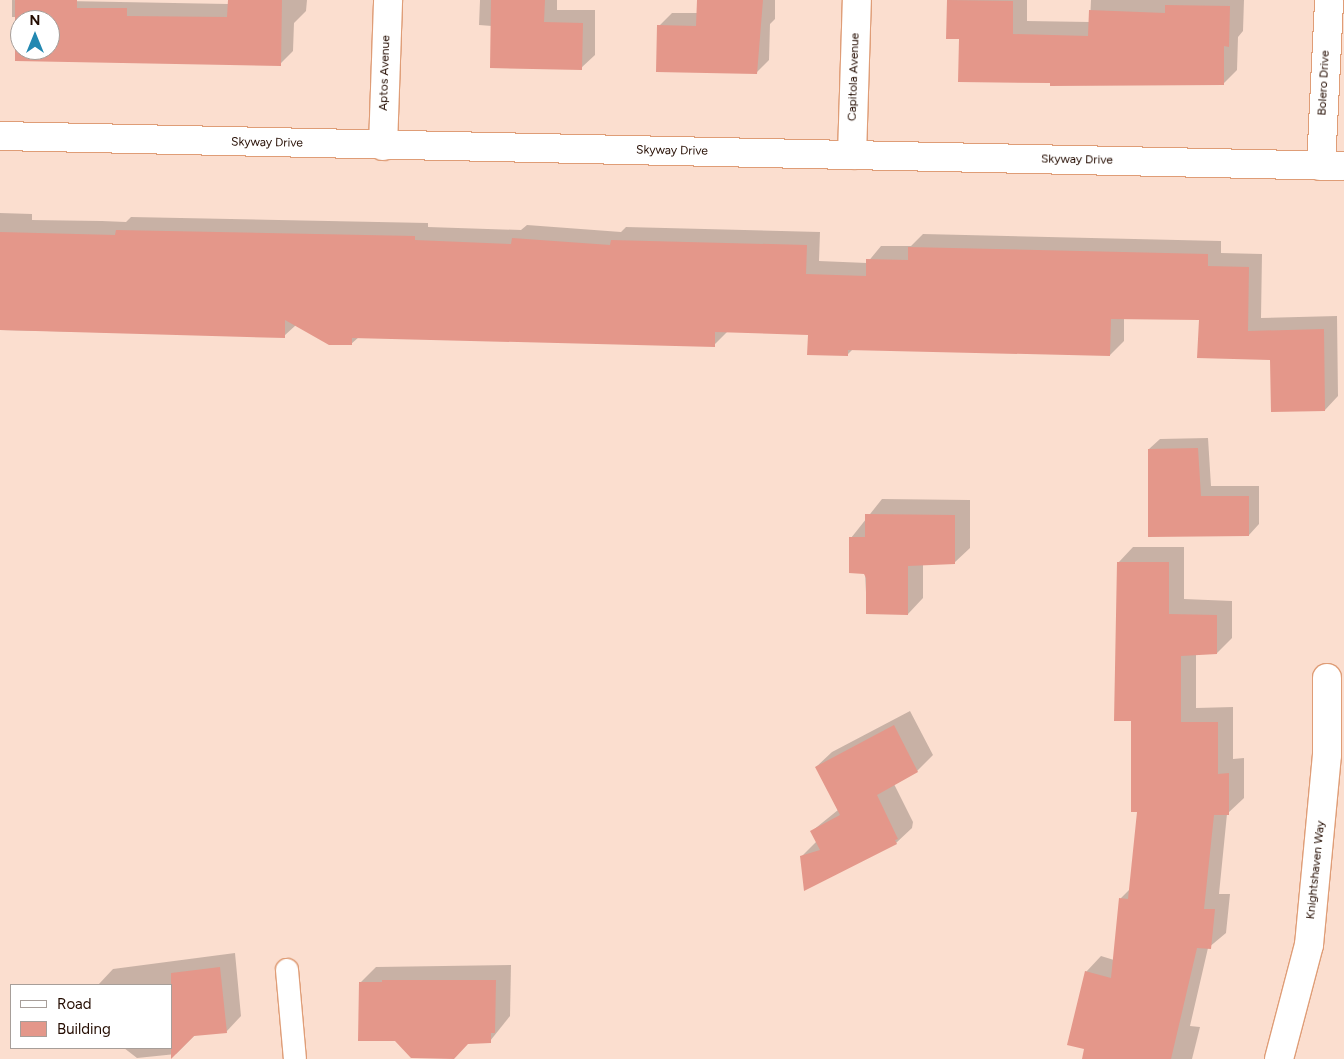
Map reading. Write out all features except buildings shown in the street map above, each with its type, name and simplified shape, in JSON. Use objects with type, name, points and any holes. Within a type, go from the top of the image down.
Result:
[{"type":"street","name":"Aptos Avenue","points":[[383,146],[388,0]]},
{"type":"street","name":"Capitola Avenue","points":[[852,155],[856,0]]},
{"type":"street","name":"Bolero Drive","points":[[1329,0],[1333,166]]},
{"type":"street","name":"Skyway Drive","points":[[0,136],[1333,166]]},
{"type":"street","name":"Knightshaven Way","points":[[1279,1059],[1309,945],[1327,754],[1328,678]]},
{"type":"lane","points":[[287,970],[295,1059]]}]
